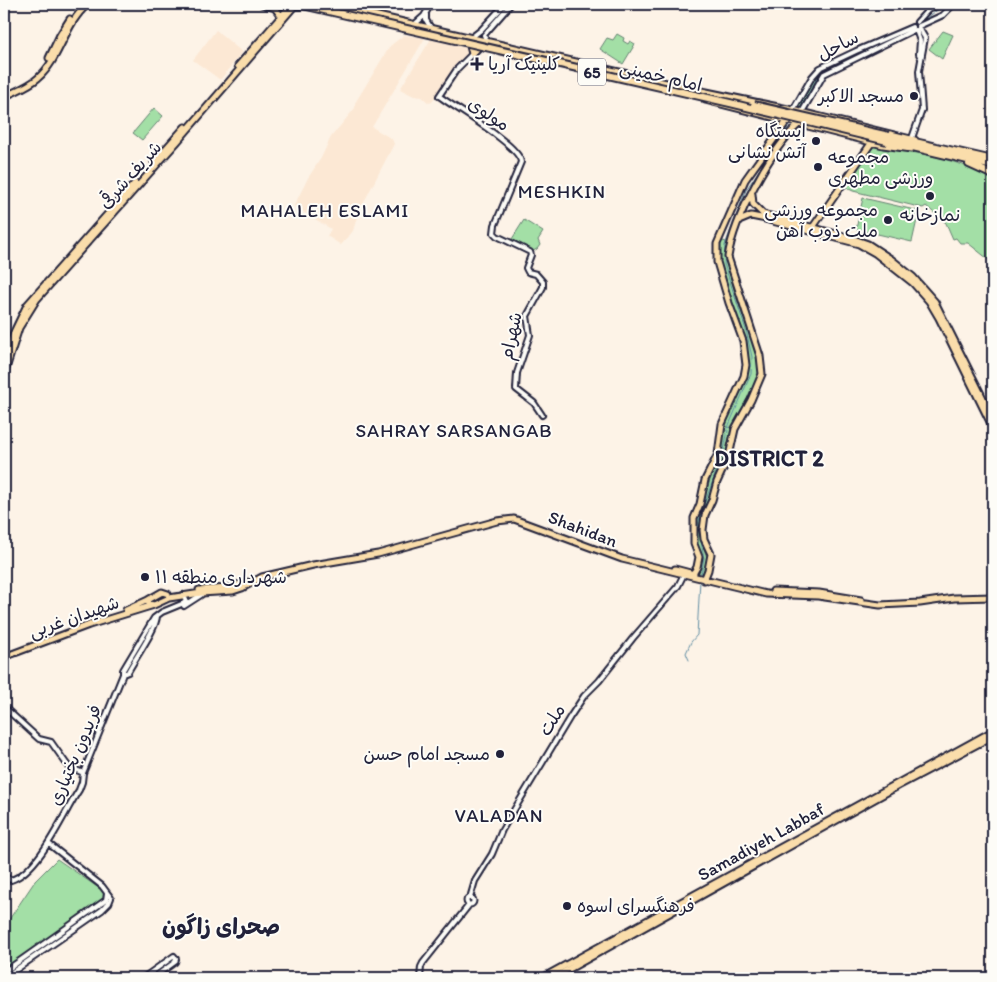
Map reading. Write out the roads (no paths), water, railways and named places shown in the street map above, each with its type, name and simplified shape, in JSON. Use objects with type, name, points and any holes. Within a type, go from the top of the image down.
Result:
[{"type":"highway","name":"65","points":[[293,4],[730,103],[888,138],[923,143],[993,160]]},
{"type":"highway","name":"65","points":[[318,4],[888,138],[950,156],[993,175]]},
{"type":"highway","points":[[950,156],[993,166]]},
{"type":"main road","points":[[4,95],[37,75],[45,65],[68,21],[83,4]]},
{"type":"main road","points":[[4,95],[40,77],[73,20],[80,10],[88,4]]},
{"type":"main road","points":[[262,4],[275,8],[281,16]]},
{"type":"main road","name":"شریف شرقی","points":[[239,68],[293,4]]},
{"type":"main road","name":"شریف شرقی","points":[[4,363],[14,332],[27,305],[161,157],[293,4]]},
{"type":"main road","name":"امام خمینی","points":[[293,4],[705,100],[872,142],[939,154]]},
{"type":"main road","name":"امام خمینی","points":[[326,4],[472,37],[485,37],[708,92],[912,138],[923,143]]},
{"type":"main road","points":[[470,46],[472,54]]},
{"type":"main road","points":[[472,54],[478,48]]},
{"type":"main road","points":[[705,100],[708,92]]},
{"type":"main road","points":[[826,118],[826,130]]},
{"type":"main road","points":[[826,130],[827,125],[832,119]]},
{"type":"main road","points":[[693,574],[697,568],[699,557],[694,544],[694,518],[700,504],[705,480],[718,454],[722,424],[744,376],[746,365],[743,341],[717,262],[717,244],[745,180],[787,121]]},
{"type":"main road","points":[[705,578],[711,554],[704,539],[705,515],[729,456],[735,429],[751,400],[762,374],[760,356],[728,257],[739,222],[763,171],[787,136],[799,124]]},
{"type":"main road","points":[[780,131],[786,133],[787,136]]},
{"type":"main road","points":[[813,227],[872,142]]},
{"type":"main road","points":[[752,194],[753,204],[763,214],[868,244],[913,283],[929,301],[993,428]]},
{"type":"main road","points":[[751,216],[749,212],[755,207]]},
{"type":"main road","points":[[739,222],[751,216],[859,244],[884,257],[913,277],[935,302],[993,418]]},
{"type":"main road","points":[[720,236],[725,240],[732,240]]},
{"type":"main road","name":"شریف شرقی","points":[[4,376],[19,328],[28,311],[78,250]]},
{"type":"main road","name":"Shahidan","points":[[169,597],[188,591],[237,586],[262,574],[300,564],[379,551],[499,518],[515,516],[622,555],[705,578]]},
{"type":"main road","name":"Shahidan","points":[[169,597],[204,592],[233,591],[262,577],[313,565],[378,554],[497,521],[514,519],[622,559],[768,591],[819,592],[881,602],[922,600],[970,594],[992,595]]},
{"type":"main road","name":"شهیدان غربی","points":[[162,592],[166,592],[169,597],[154,605],[89,625],[4,655],[136,606],[162,592]]},
{"type":"main road","points":[[148,600],[149,604],[154,605]]},
{"type":"main road","name":"Samadiyeh Labbaf","points":[[542,978],[699,894],[993,731]]},
{"type":"main road","name":"Samadiyeh Labbaf","points":[[890,788],[993,736]]},
{"type":"main road","name":"Samadiyeh Labbaf","points":[[553,978],[699,894]]},
{"type":"street","points":[[414,24],[420,20],[431,4]]},
{"type":"street","points":[[472,37],[505,4]]},
{"type":"street","points":[[479,32],[485,37],[511,4]]},
{"type":"street","name":"ساحل","points":[[802,112],[824,74],[916,27],[928,10],[940,4]]},
{"type":"street","name":"ساحل","points":[[793,110],[820,68],[856,50],[943,15],[954,4]]},
{"type":"street","points":[[426,12],[426,20],[431,28]]},
{"type":"street","points":[[912,138],[922,110],[919,71],[921,58],[918,54],[920,41],[916,27]]},
{"type":"street","name":"مولوی","points":[[472,54],[457,68],[439,96],[508,144],[520,158],[495,225],[494,233]]},
{"type":"street","name":"شهرام","points":[[494,233],[530,252],[531,255],[526,268],[528,272],[536,274],[543,282],[543,287],[527,316],[530,335],[518,373],[516,391],[534,403],[542,414]]},
{"type":"street","name":"ملت","points":[[420,978],[423,963],[468,905],[472,903],[473,901],[470,898],[476,881],[492,854],[502,830],[570,716],[678,586],[684,573]]},
{"type":"street","name":"فریدون بختیاری","points":[[4,876],[11,880],[15,879],[28,868],[49,844],[79,790],[82,782],[82,773],[123,670],[148,626],[162,612],[181,608],[204,592]]},
{"type":"street","points":[[170,610],[184,603],[186,600],[183,595]]},
{"type":"street","points":[[4,707],[39,739],[51,742],[67,766],[82,773]]},
{"type":"street","points":[[4,978],[110,903],[111,898],[107,891],[49,844]]},
{"type":"street","points":[[4,972],[106,900],[108,897],[107,891]]},
{"type":"street","points":[[143,978],[174,956],[176,958],[175,962],[153,978]]},
{"type":"waterway","points":[[914,27],[946,4]]},
{"type":"waterway","points":[[799,110],[817,78],[825,70],[909,30]]},
{"type":"waterway","points":[[701,574],[704,558],[698,525],[724,450],[729,425],[751,374],[752,357],[746,330],[724,264],[725,245],[746,190],[791,123]]},
{"type":"waterway","points":[[689,660],[686,653],[697,635],[700,580]]},
{"type":"place","name":"کلینیک آریا","points":[[477,64]]},
{"type":"place","name":"مسجد الاکبر","points":[[914,96]]},
{"type":"place","name":"ایستگاه آتش نشانی","points":[[816,141]]},
{"type":"place","name":"مجموعه ورزشی مطهری","points":[[818,167]]},
{"type":"place","name":"نمازخانه","points":[[930,196]]},
{"type":"place","name":"مجموعه ورزشی ملت ذوب آهن","points":[[888,220]]},
{"type":"place","name":"شهرداری منطقه ۱۱","points":[[145,577]]},
{"type":"place","name":"مسجد امام حسن","points":[[500,754]]},
{"type":"place","name":"فرهنگسرای اسوه","points":[[567,906]]},
{"type":"district","name":"MESHKIN","points":[[562,191]]},
{"type":"district","name":"MAHALEH ESLAMI","points":[[325,210]]},
{"type":"district","name":"SAHRAY SARSANGAB","points":[[454,430]]},
{"type":"district","name":"DISTRICT 2","points":[[769,458]]},
{"type":"district","name":"VALADAN","points":[[499,815]]},
{"type":"district","name":"صحرای زاگون","points":[[221,926]]}]
